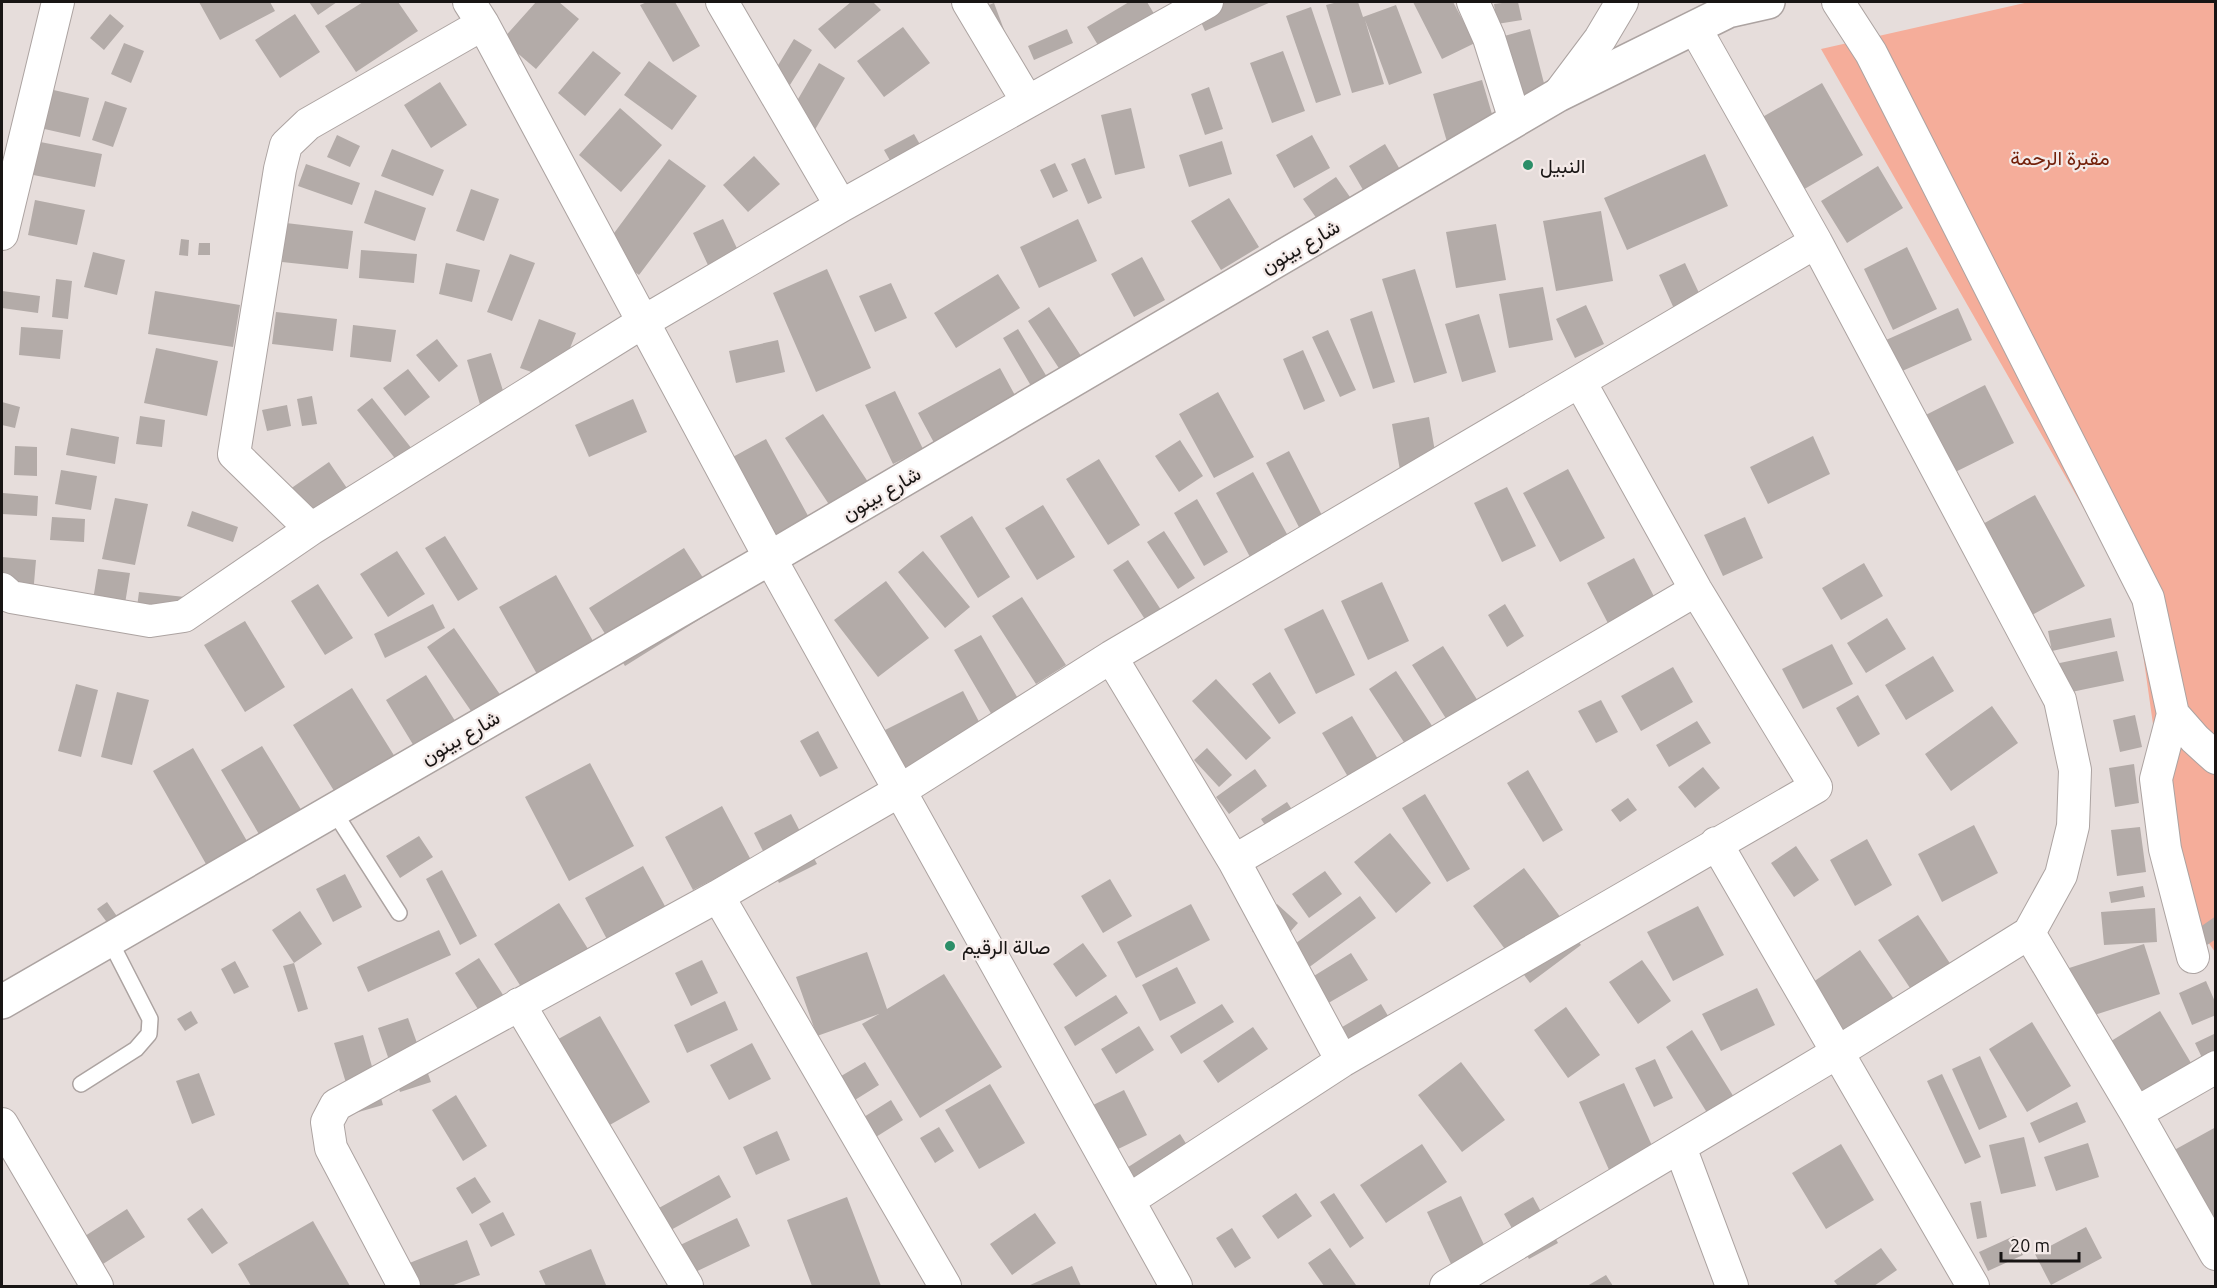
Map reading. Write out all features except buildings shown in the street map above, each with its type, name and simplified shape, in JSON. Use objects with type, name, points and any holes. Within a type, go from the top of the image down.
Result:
[{"type":"street","points":[[2,234],[58,2]]},
{"type":"street","points":[[722,2],[841,206]]},
{"type":"street","points":[[968,2],[1027,102]]},
{"type":"street","points":[[2,589],[11,597],[107,615],[150,621],[184,616],[311,529],[643,322],[841,206],[1207,2]]},
{"type":"street","points":[[1473,2],[1489,38],[1515,120]]},
{"type":"street","points":[[1558,94],[1600,39],[1622,2]]},
{"type":"street","name":"شارع بينون","points":[[2,1002],[770,558],[1558,94],[1695,28],[1726,6],[1768,2]]},
{"type":"street","points":[[1838,2],[1871,53],[2148,598],[2173,714],[2156,779],[2165,849],[2193,957]]},
{"type":"street","points":[[311,529],[234,454],[280,169],[286,145],[308,124],[476,13],[770,558],[1176,1287]]},
{"type":"street","points":[[1446,1287],[1838,1052],[2029,933],[2061,875],[2073,826],[2076,770],[2060,700],[1816,242],[1695,28]]},
{"type":"street","points":[[401,1285],[331,1148],[327,1122],[336,1105],[718,896],[901,790],[1111,657],[1816,242]]},
{"type":"street","points":[[1129,1200],[1342,1061],[1816,787],[1696,590],[1580,382]]},
{"type":"street","points":[[1234,861],[1696,590]]},
{"type":"street","points":[[1111,657],[1234,861],[1342,1061]]},
{"type":"street","points":[[2173,714],[2216,758]]},
{"type":"street","points":[[1716,843],[1973,1287]]},
{"type":"street","points":[[718,896],[945,1287]]},
{"type":"street","points":[[2029,933],[2136,1113],[2216,1254]]},
{"type":"street","points":[[519,1004],[687,1287]]},
{"type":"street","points":[[2136,1113],[2216,1067]]},
{"type":"street","points":[[2,1124],[97,1287]]},
{"type":"street","points":[[1680,1147],[1732,1287]]},
{"type":"lane","points":[[333,810],[399,913]]},
{"type":"lane","points":[[81,1084],[136,1049],[149,1034],[150,1019],[109,939]]},
{"type":"green space","name":"مقبرة الرحمة","points":[[2029,2],[2215,2],[2215,952],[2186,911],[2159,766],[2135,598],[1821,49]]},
{"type":"place","name":"النبيل","points":[[1528,165]]},
{"type":"place","name":"صالة الرقيم","points":[[950,946]]}]
